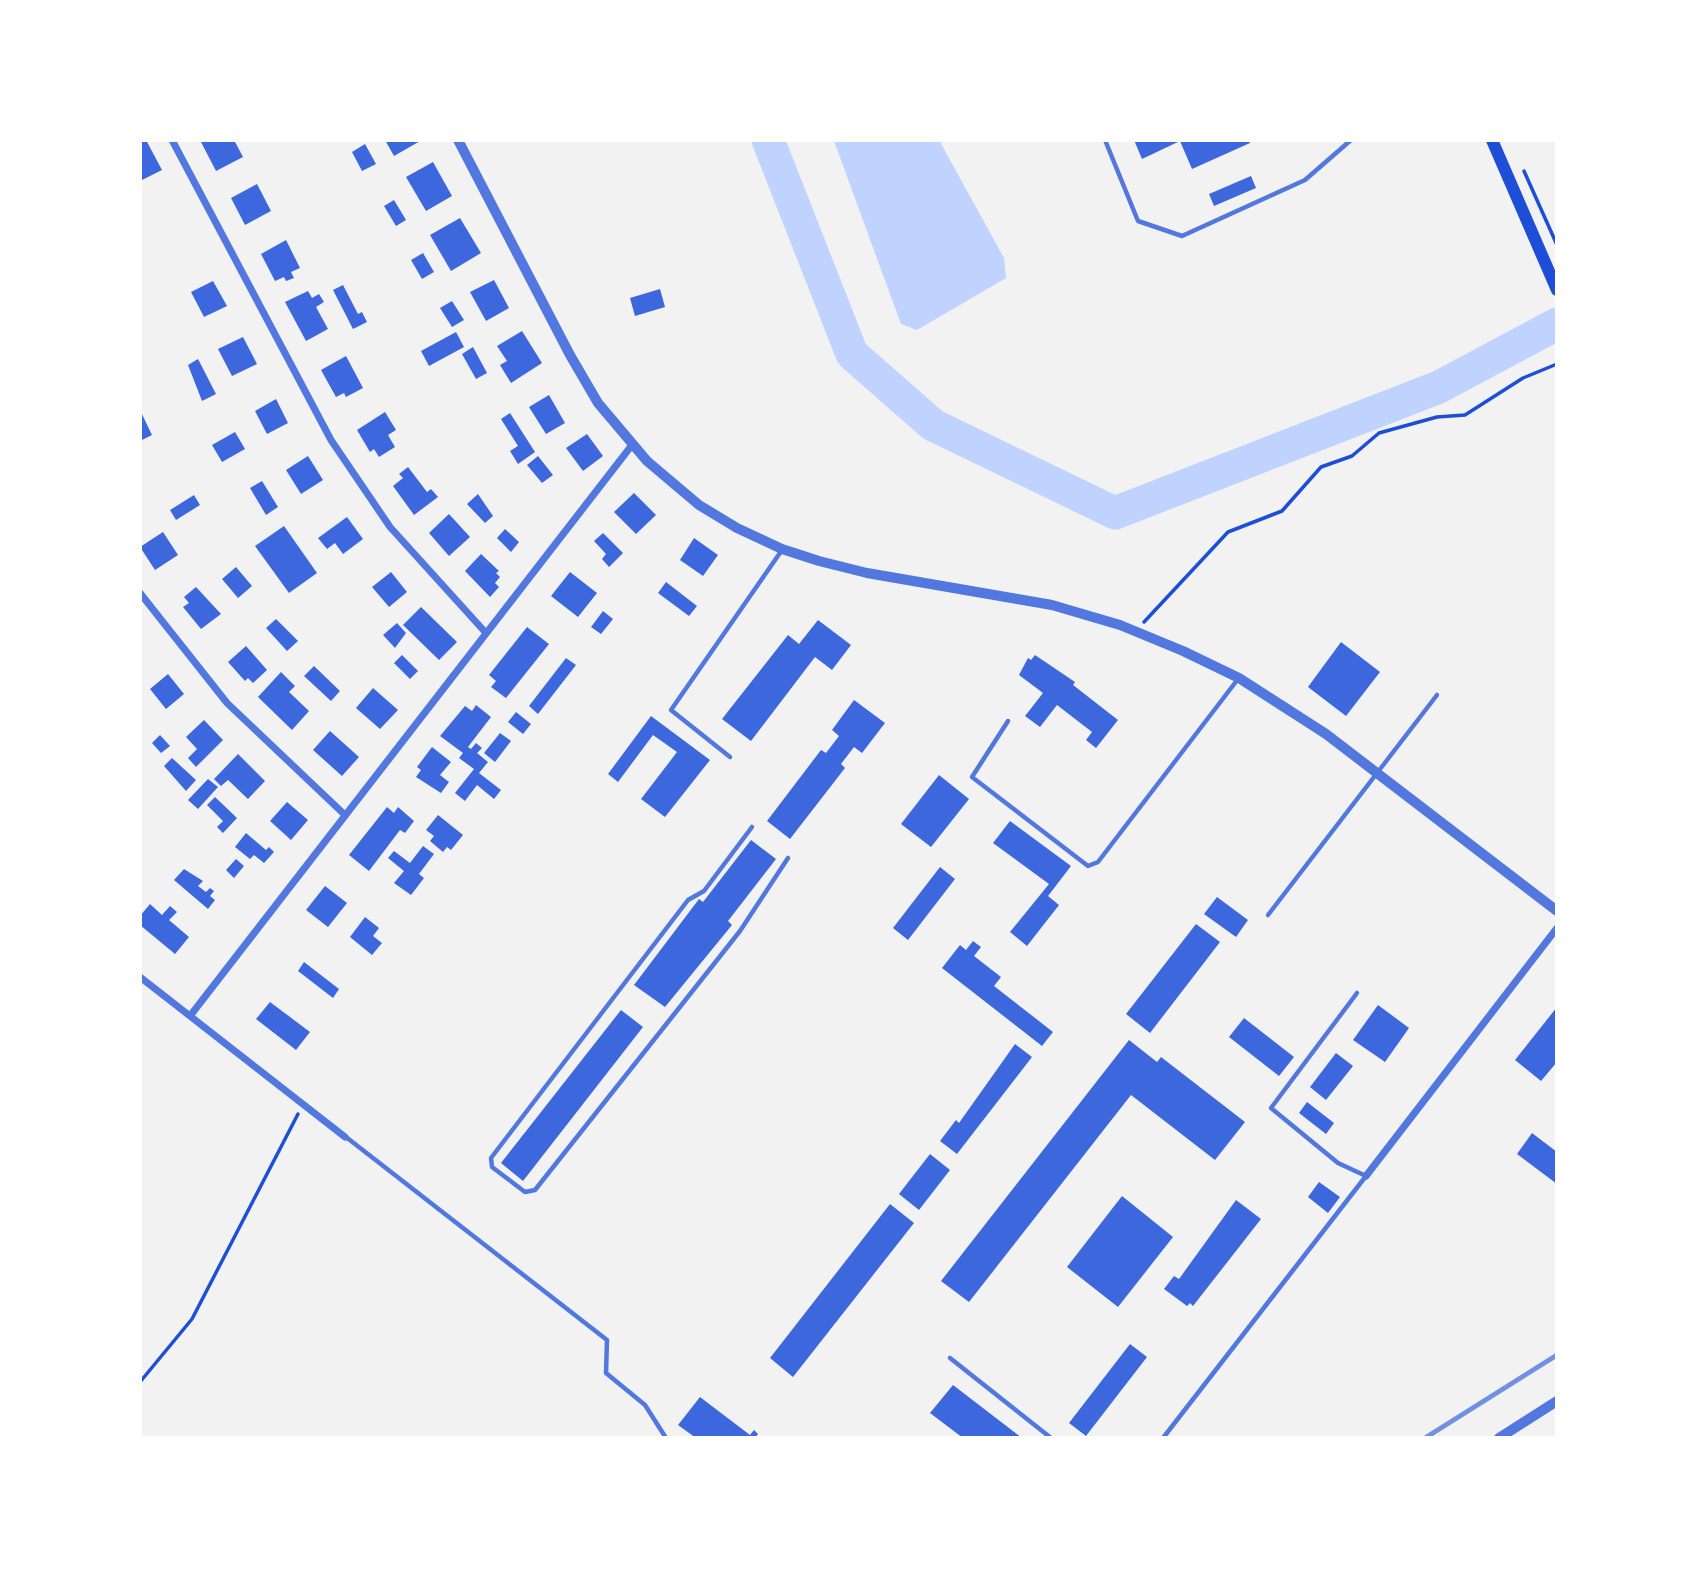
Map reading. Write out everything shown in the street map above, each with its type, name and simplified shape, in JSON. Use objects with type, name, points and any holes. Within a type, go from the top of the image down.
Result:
[{"type":"main road","points":[[1492,140],[1557,290]]},
{"type":"street","points":[[172,140],[331,440],[390,527],[486,633]]},
{"type":"street","points":[[458,140],[570,355],[598,403],[632,445],[699,505],[737,528],[782,549],[867,573],[1052,605],[1136,631],[1239,678],[1326,734],[1557,911]]},
{"type":"street","points":[[190,1016],[632,445]]},
{"type":"street","points":[[140,593],[178,645],[227,703],[345,815]]},
{"type":"street","points":[[1366,1177],[1557,928]]},
{"type":"street","points":[[140,977],[345,1137]]},
{"type":"street","points":[[1499,1438],[1557,1401]]},
{"type":"lane","points":[[1105,140],[1138,221],[1182,236],[1305,180],[1351,140]]},
{"type":"lane","points":[[730,757],[671,709],[782,549]]},
{"type":"lane","points":[[1008,721],[972,777],[1088,866],[1098,862],[1239,678]]},
{"type":"lane","points":[[1268,915],[1437,695]]},
{"type":"lane","points":[[752,827],[704,891],[688,900],[663,932],[491,1158],[492,1167],[525,1192],[535,1190],[740,931],[788,858]]},
{"type":"lane","points":[[1163,1438],[1366,1177],[1338,1163],[1271,1108],[1357,993]]},
{"type":"lane","points":[[345,1137],[607,1340],[606,1373],[645,1405],[666,1438]]},
{"type":"lane","points":[[950,1358],[1051,1438]]},
{"type":"path","points":[[1521,163],[1557,245]]},
{"type":"path","points":[[1136,631],[1228,532],[1282,511],[1321,467],[1353,456],[1378,433],[1437,416],[1465,415],[1523,378],[1557,364]]},
{"type":"path","points":[[140,1382],[192,1319],[303,1104]]},
{"type":"water","points":[[939,140],[1004,258],[1006,278],[917,330],[901,324],[834,141]]},
{"type":"building","points":[[146,140],[162,170],[140,181],[140,141]]},
{"type":"building","points":[[234,140],[243,157],[216,171],[201,142]]},
{"type":"building","points":[[385,140],[422,140],[394,156]]},
{"type":"building","points":[[1134,140],[1249,140],[1250,143],[1192,169],[1180,141],[1142,159]]},
{"type":"building","points":[[365,144],[376,164],[362,171],[352,152]]},
{"type":"building","points":[[433,162],[452,196],[426,211],[406,177]]},
{"type":"building","points":[[1251,176],[1256,188],[1214,206],[1209,194]]},
{"type":"building","points":[[257,184],[271,211],[245,225],[231,198]]},
{"type":"building","points":[[394,200],[406,220],[396,226],[384,206]]},
{"type":"building","points":[[460,218],[481,253],[451,271],[430,235]]},
{"type":"building","points":[[286,240],[300,268],[291,272],[294,278],[286,281],[284,277],[275,281],[261,254]]},
{"type":"building","points":[[423,253],[434,272],[422,279],[411,260]]},
{"type":"building","points":[[494,280],[509,308],[486,321],[470,292]]},
{"type":"building","points":[[213,281],[227,306],[204,317],[191,292]]},
{"type":"building","points":[[343,285],[358,314],[362,312],[367,322],[353,329],[333,290]]},
{"type":"building","points":[[660,289],[665,307],[635,316],[630,298]]},
{"type":"building","points":[[308,291],[312,298],[319,294],[324,302],[316,307],[328,329],[306,341],[285,302]]},
{"type":"building","points":[[452,301],[464,320],[452,327],[440,308]]},
{"type":"building","points":[[522,331],[542,363],[511,383],[500,365],[507,361],[497,346]]},
{"type":"building","points":[[456,332],[464,347],[429,366],[421,351]]},
{"type":"building","points":[[243,337],[257,364],[232,376],[218,349]]},
{"type":"building","points":[[473,347],[487,373],[476,379],[462,354]]},
{"type":"building","points":[[346,356],[363,388],[346,397],[344,393],[336,397],[321,370]]},
{"type":"building","points":[[198,359],[216,394],[202,401],[188,365]]},
{"type":"building","points":[[549,395],[565,423],[546,434],[529,407]]},
{"type":"building","points":[[276,399],[288,423],[267,434],[255,411]]},
{"type":"building","points":[[140,410],[152,435],[140,441]]},
{"type":"building","points":[[385,412],[396,430],[388,435],[395,447],[379,457],[374,449],[370,452],[357,430]]},
{"type":"building","points":[[510,413],[535,452],[518,464],[510,451],[518,446],[501,419]]},
{"type":"building","points":[[235,432],[245,449],[222,462],[212,445]]},
{"type":"building","points":[[587,434],[603,456],[583,471],[566,448]]},
{"type":"building","points":[[308,456],[323,480],[301,494],[286,470]]},
{"type":"building","points":[[538,456],[553,475],[542,483],[527,465]]},
{"type":"building","points":[[408,467],[427,492],[431,489],[438,497],[414,515],[393,486],[403,478],[399,474]]},
{"type":"building","points":[[262,481],[278,507],[266,515],[250,488]]},
{"type":"building","points":[[634,493],[656,515],[636,534],[614,512]]},
{"type":"building","points":[[478,494],[493,516],[485,523],[467,504]]},
{"type":"building","points":[[194,495],[200,505],[176,520],[170,510]]},
{"type":"building","points":[[449,514],[470,537],[449,556],[429,533]]},
{"type":"building","points":[[347,517],[363,539],[343,554],[335,543],[327,549],[318,538]]},
{"type":"building","points":[[284,526],[317,573],[289,593],[255,546]]},
{"type":"building","points":[[505,529],[519,542],[511,552],[497,538]]},
{"type":"building","points":[[163,532],[178,555],[155,570],[140,547]]},
{"type":"building","points":[[603,533],[623,553],[609,567],[602,559],[606,554],[594,541]]},
{"type":"building","points":[[694,538],[718,555],[703,576],[680,560]]},
{"type":"building","points":[[481,554],[499,571],[496,573],[500,577],[495,583],[499,587],[490,597],[465,571]]},
{"type":"building","points":[[236,567],[252,586],[238,598],[222,579]]},
{"type":"building","points":[[391,572],[407,592],[389,607],[372,587]]},
{"type":"building","points":[[570,572],[597,593],[578,617],[551,596]]},
{"type":"building","points":[[666,582],[697,606],[689,616],[658,593]]},
{"type":"building","points":[[196,587],[221,614],[201,629],[183,607],[189,603],[184,597]]},
{"type":"building","points":[[421,607],[457,642],[439,660],[403,625]]},
{"type":"building","points":[[603,611],[613,619],[601,634],[591,627]]},
{"type":"building","points":[[276,619],[298,641],[287,651],[266,628]]},
{"type":"building","points":[[818,620],[851,645],[832,670],[815,657],[751,741],[722,719],[788,635],[799,644]]},
{"type":"building","points":[[397,623],[406,633],[395,648],[383,635]]},
{"type":"building","points":[[527,627],[549,644],[506,698],[491,687],[496,681],[489,675]]},
{"type":"building","points":[[1341,642],[1380,672],[1346,716],[1308,687]]},
{"type":"building","points":[[246,646],[267,670],[253,683],[248,678],[245,681],[228,662]]},
{"type":"building","points":[[402,655],[418,671],[410,679],[394,663]]},
{"type":"building","points":[[1035,655],[1075,682],[1073,685],[1118,720],[1096,748],[1086,740],[1092,732],[1057,705],[1040,727],[1025,716],[1043,693],[1019,675],[1028,658],[1031,660]]},
{"type":"building","points":[[566,658],[576,665],[538,714],[529,706]]},
{"type":"building","points":[[314,666],[340,691],[331,701],[304,676]]},
{"type":"building","points":[[281,672],[295,686],[289,692],[309,711],[292,730],[258,697]]},
{"type":"building","points":[[168,674],[184,694],[166,709],[150,689]]},
{"type":"building","points":[[373,688],[398,710],[380,729],[356,708]]},
{"type":"building","points":[[854,700],[885,723],[862,753],[854,747],[841,764],[845,768],[790,839],[767,821],[821,750],[826,753],[839,736],[832,730]]},
{"type":"building","points":[[476,705],[491,717],[468,747],[471,749],[476,743],[482,748],[477,753],[488,762],[479,773],[501,790],[494,799],[477,785],[465,801],[455,793],[474,769],[459,758],[463,753],[440,736],[465,706],[472,711]]},
{"type":"building","points":[[516,712],[531,724],[523,734],[508,722]]},
{"type":"building","points":[[651,716],[710,760],[665,817],[641,799],[677,752],[653,735],[618,782],[608,774]]},
{"type":"building","points":[[204,720],[223,740],[196,767],[188,758],[197,749],[186,737]]},
{"type":"building","points":[[330,731],[359,757],[342,776],[313,750]]},
{"type":"building","points":[[500,733],[511,741],[495,762],[484,753]]},
{"type":"building","points":[[160,735],[170,746],[161,753],[152,743]]},
{"type":"building","points":[[432,747],[451,762],[440,775],[449,782],[441,793],[416,777],[421,770],[417,767]]},
{"type":"building","points":[[238,754],[265,781],[248,799],[228,780],[221,786],[214,779]]},
{"type":"building","points":[[172,758],[196,780],[186,791],[164,766]]},
{"type":"building","points":[[939,775],[969,799],[931,847],[901,824]]},
{"type":"building","points":[[208,779],[218,787],[198,809],[188,800]]},
{"type":"building","points":[[215,797],[237,818],[223,833],[217,827],[223,821],[207,805]]},
{"type":"building","points":[[287,802],[308,820],[291,840],[270,821]]},
{"type":"building","points":[[387,807],[394,813],[398,807],[414,821],[405,833],[400,830],[369,871],[349,855]]},
{"type":"building","points":[[438,815],[463,835],[451,850],[447,847],[443,852],[430,841],[434,836],[426,830]]},
{"type":"building","points":[[1010,821],[1071,866],[1048,896],[1059,905],[1027,946],[1010,932],[1049,884],[993,843]]},
{"type":"building","points":[[246,833],[266,850],[269,847],[274,852],[264,863],[254,855],[250,859],[235,847]]},
{"type":"building","points":[[751,840],[776,859],[728,921],[732,925],[665,1007],[634,985],[699,899],[703,902]]},
{"type":"building","points":[[423,846],[434,854],[419,874],[424,878],[411,895],[394,883],[404,871],[388,858],[394,851],[410,863]]},
{"type":"building","points":[[236,859],[244,866],[234,878],[226,870]]},
{"type":"building","points":[[940,867],[955,879],[908,940],[893,928]]},
{"type":"building","points":[[184,869],[203,881],[198,886],[206,892],[210,888],[214,891],[210,896],[215,900],[208,909],[174,880]]},
{"type":"building","points":[[325,886],[347,903],[328,927],[306,910]]},
{"type":"building","points":[[1217,897],[1248,920],[1236,937],[1204,914]]},
{"type":"building","points":[[150,904],[162,915],[170,906],[177,912],[169,920],[189,937],[175,954],[140,925],[140,916]]},
{"type":"building","points":[[365,917],[379,928],[373,936],[382,943],[372,955],[350,937]]},
{"type":"building","points":[[1196,924],[1220,942],[1150,1033],[1126,1014]]},
{"type":"building","points":[[973,941],[981,947],[974,956],[1001,977],[994,986],[1053,1032],[1042,1046],[942,968],[960,945],[966,950]]},
{"type":"building","points":[[304,962],[339,989],[333,998],[298,971]]},
{"type":"building","points":[[270,1002],[310,1032],[296,1050],[256,1019]]},
{"type":"building","points":[[1378,1005],[1409,1028],[1385,1062],[1353,1040]]},
{"type":"building","points":[[1557,1007],[1557,1062],[1541,1081],[1515,1060]]},
{"type":"building","points":[[621,1010],[643,1027],[523,1181],[501,1163]]},
{"type":"building","points":[[1244,1018],[1294,1057],[1279,1076],[1229,1037]]},
{"type":"building","points":[[1129,1040],[1157,1062],[1161,1057],[1245,1122],[1215,1160],[1131,1095],[969,1302],[941,1281]]},
{"type":"building","points":[[1015,1044],[1032,1057],[957,1154],[940,1141],[956,1120],[959,1123]]},
{"type":"building","points":[[1336,1053],[1353,1066],[1326,1100],[1310,1087]]},
{"type":"building","points":[[1307,1102],[1334,1123],[1326,1134],[1299,1113]]},
{"type":"building","points":[[1532,1133],[1557,1152],[1557,1184],[1517,1154]]},
{"type":"building","points":[[930,1154],[950,1170],[919,1210],[899,1194]]},
{"type":"building","points":[[1319,1182],[1340,1197],[1328,1213],[1308,1197]]},
{"type":"building","points":[[1122,1196],[1173,1237],[1118,1307],[1067,1267]]},
{"type":"building","points":[[1236,1200],[1261,1219],[1193,1306],[1190,1303],[1187,1306],[1164,1289],[1174,1276],[1179,1279]]},
{"type":"building","points":[[890,1204],[914,1223],[793,1377],[770,1358]]},
{"type":"building","points":[[1130,1344],[1147,1357],[1086,1436],[1069,1423]]},
{"type":"building","points":[[953,1385],[1022,1438],[963,1438],[930,1413]]},
{"type":"building","points":[[700,1397],[750,1435],[754,1430],[758,1434],[755,1438],[696,1438],[678,1425]]},
{"type":"waterway","points":[[768,140],[852,354],[933,425],[1115,513],[1439,387],[1557,324]]},
{"type":"railway","points":[[1425,1438],[1557,1355]]}]
